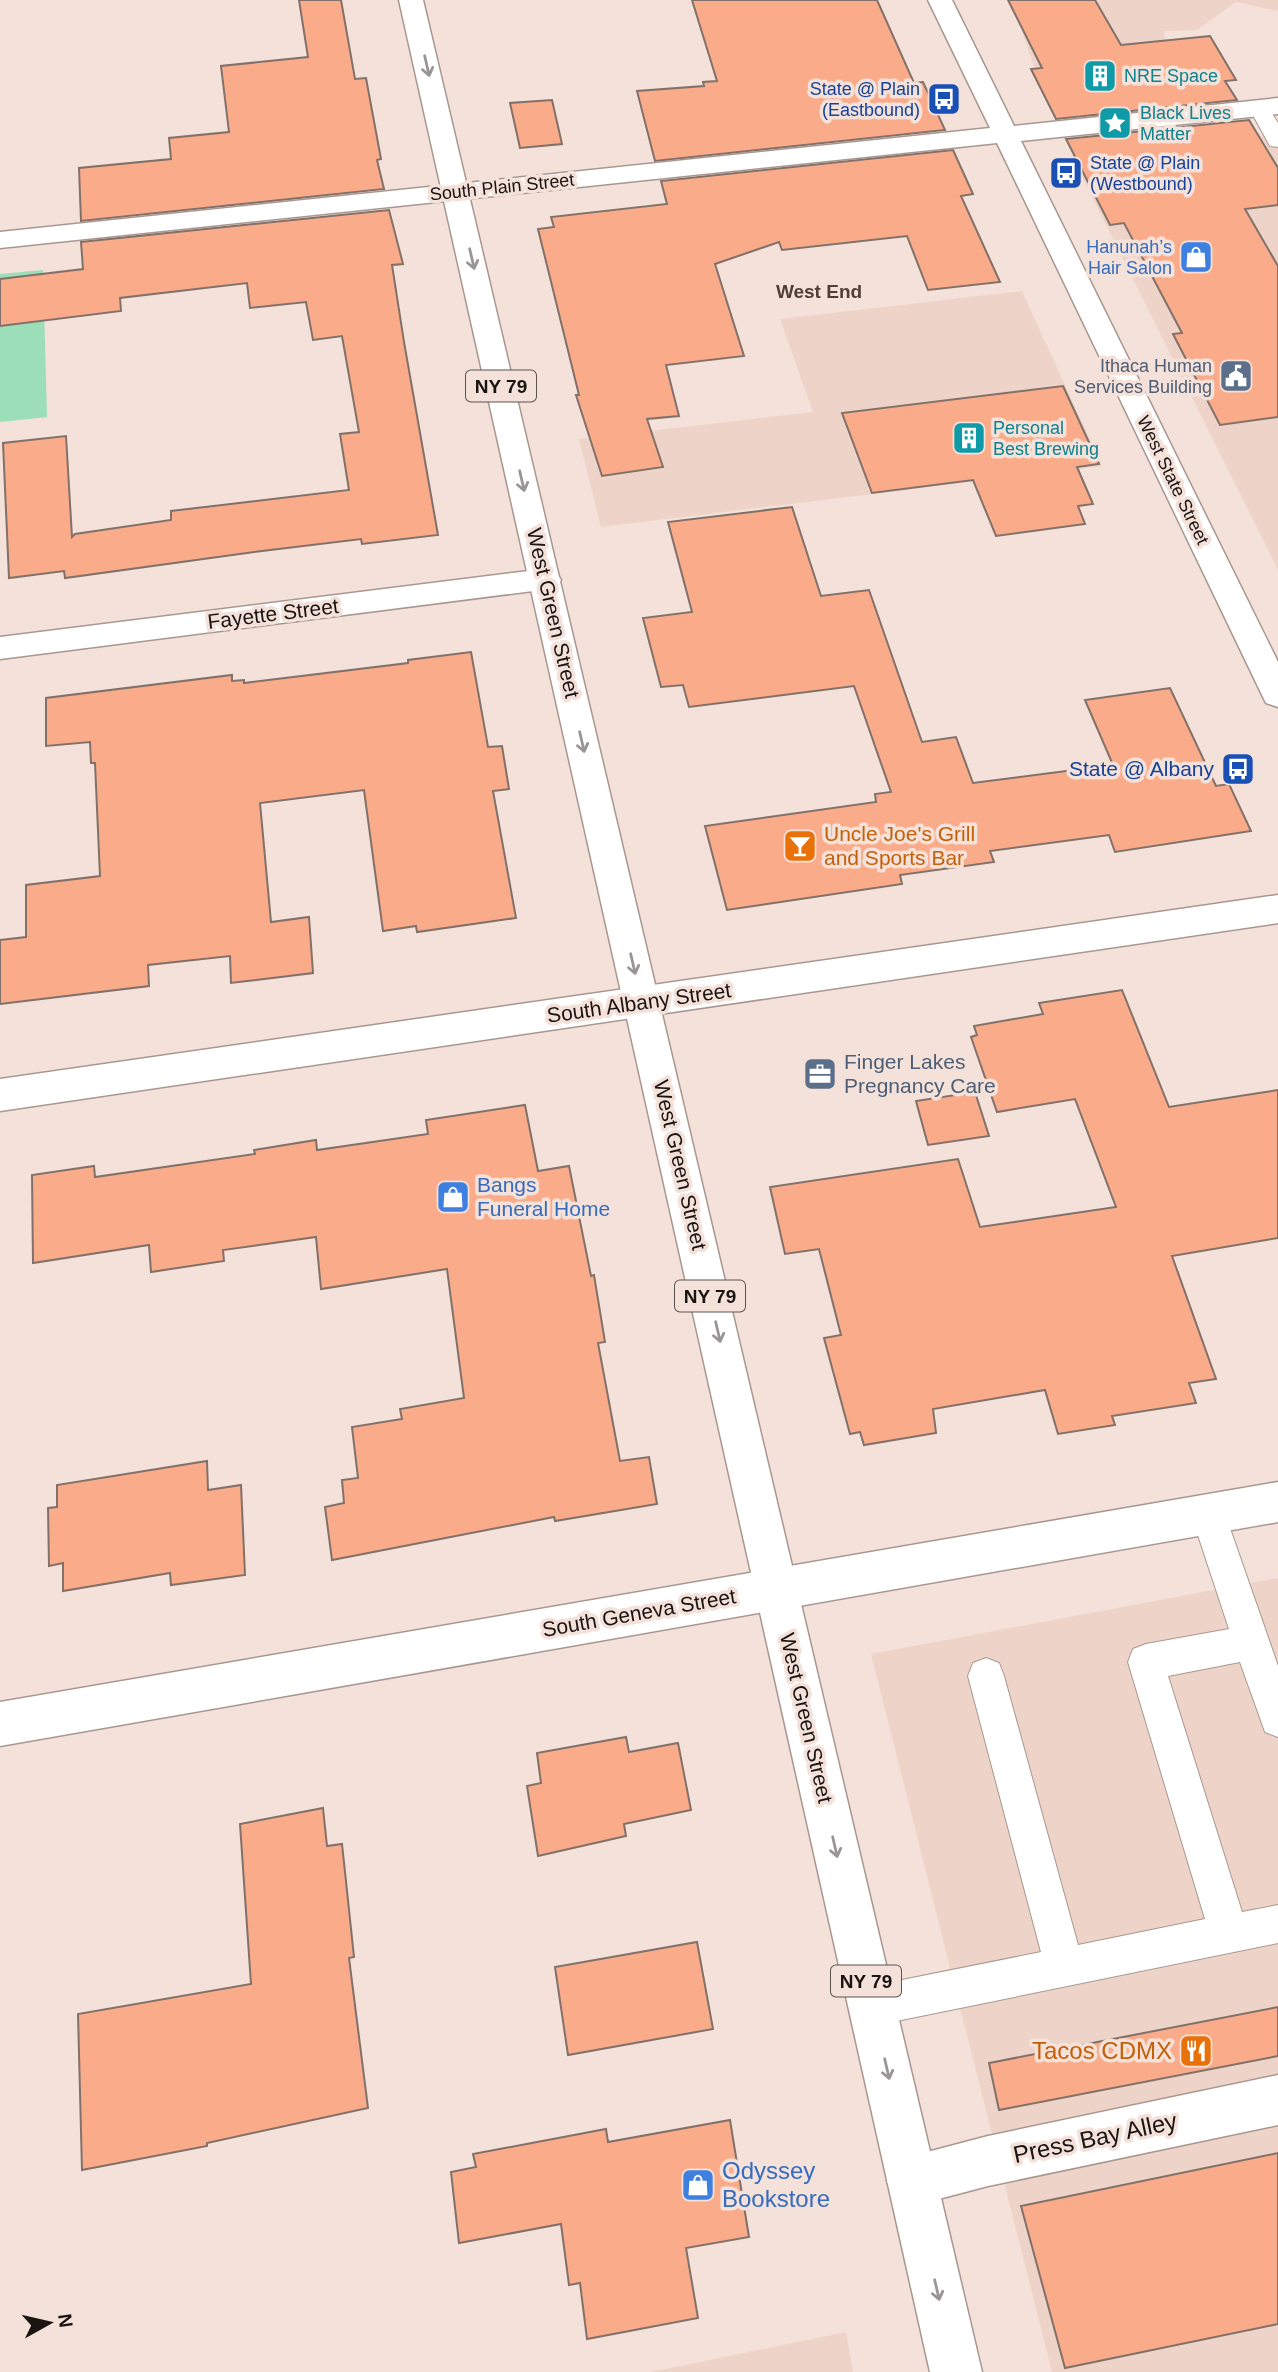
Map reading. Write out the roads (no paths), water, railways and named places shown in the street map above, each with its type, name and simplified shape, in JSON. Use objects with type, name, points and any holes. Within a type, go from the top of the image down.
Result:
[{"type":"main road","name":"West Green Street","points":[[411,0],[956,2372]]},
{"type":"main road","name":"West State Street","points":[[940,0],[1278,695]]},
{"type":"main road","name":"South Plain Street","points":[[0,240],[1268,107]]},
{"type":"main road","name":"Fayette Street","points":[[0,648],[545,580]]},
{"type":"main road","name":"South Albany Street","points":[[0,1095],[1278,909]]},
{"type":"main road","name":"South Geneva Street","points":[[0,1724],[1278,1502]]},
{"type":"main road","name":"Press Bay Alley","points":[[912,2181],[988,2161],[1278,2100]]},
{"type":"lane","points":[[1268,107],[1278,141]]},
{"type":"lane","points":[[1208,1514],[1278,1719]]},
{"type":"lane","points":[[1229,1934],[1146,1662],[1252,1642]]},
{"type":"lane","points":[[986,1676],[1065,1968]]},
{"type":"lane","points":[[872,2006],[1278,1924]]},
{"type":"place","name":"NRE Space","points":[[1100,76]]},
{"type":"place","name":"State @ Plain (Eastbound)","points":[[944,99]]},
{"type":"place","name":"Black Lives Matter","points":[[1115,123]]},
{"type":"place","name":"State @ Plain (Westbound)","points":[[1066,173]]},
{"type":"place","name":"Hanunah’s Hair Salon","points":[[1196,257]]},
{"type":"place","name":"Ithaca Human Services Building","points":[[1236,376]]},
{"type":"place","name":"Personal Best Brewing","points":[[969,438]]},
{"type":"place","name":"State @ Albany","points":[[1238,769]]},
{"type":"place","name":"Uncle Joe's Grill and Sports Bar","points":[[800,846]]},
{"type":"place","name":"Finger Lakes Pregnancy Care","points":[[820,1074]]},
{"type":"place","name":"Bangs Funeral Home","points":[[453,1197]]},
{"type":"place","name":"Tacos CDMX","points":[[1196,2051]]},
{"type":"place","name":"Odyssey Bookstore","points":[[698,2185]]},
{"type":"district","name":"West End","points":[[819,291]]}]
